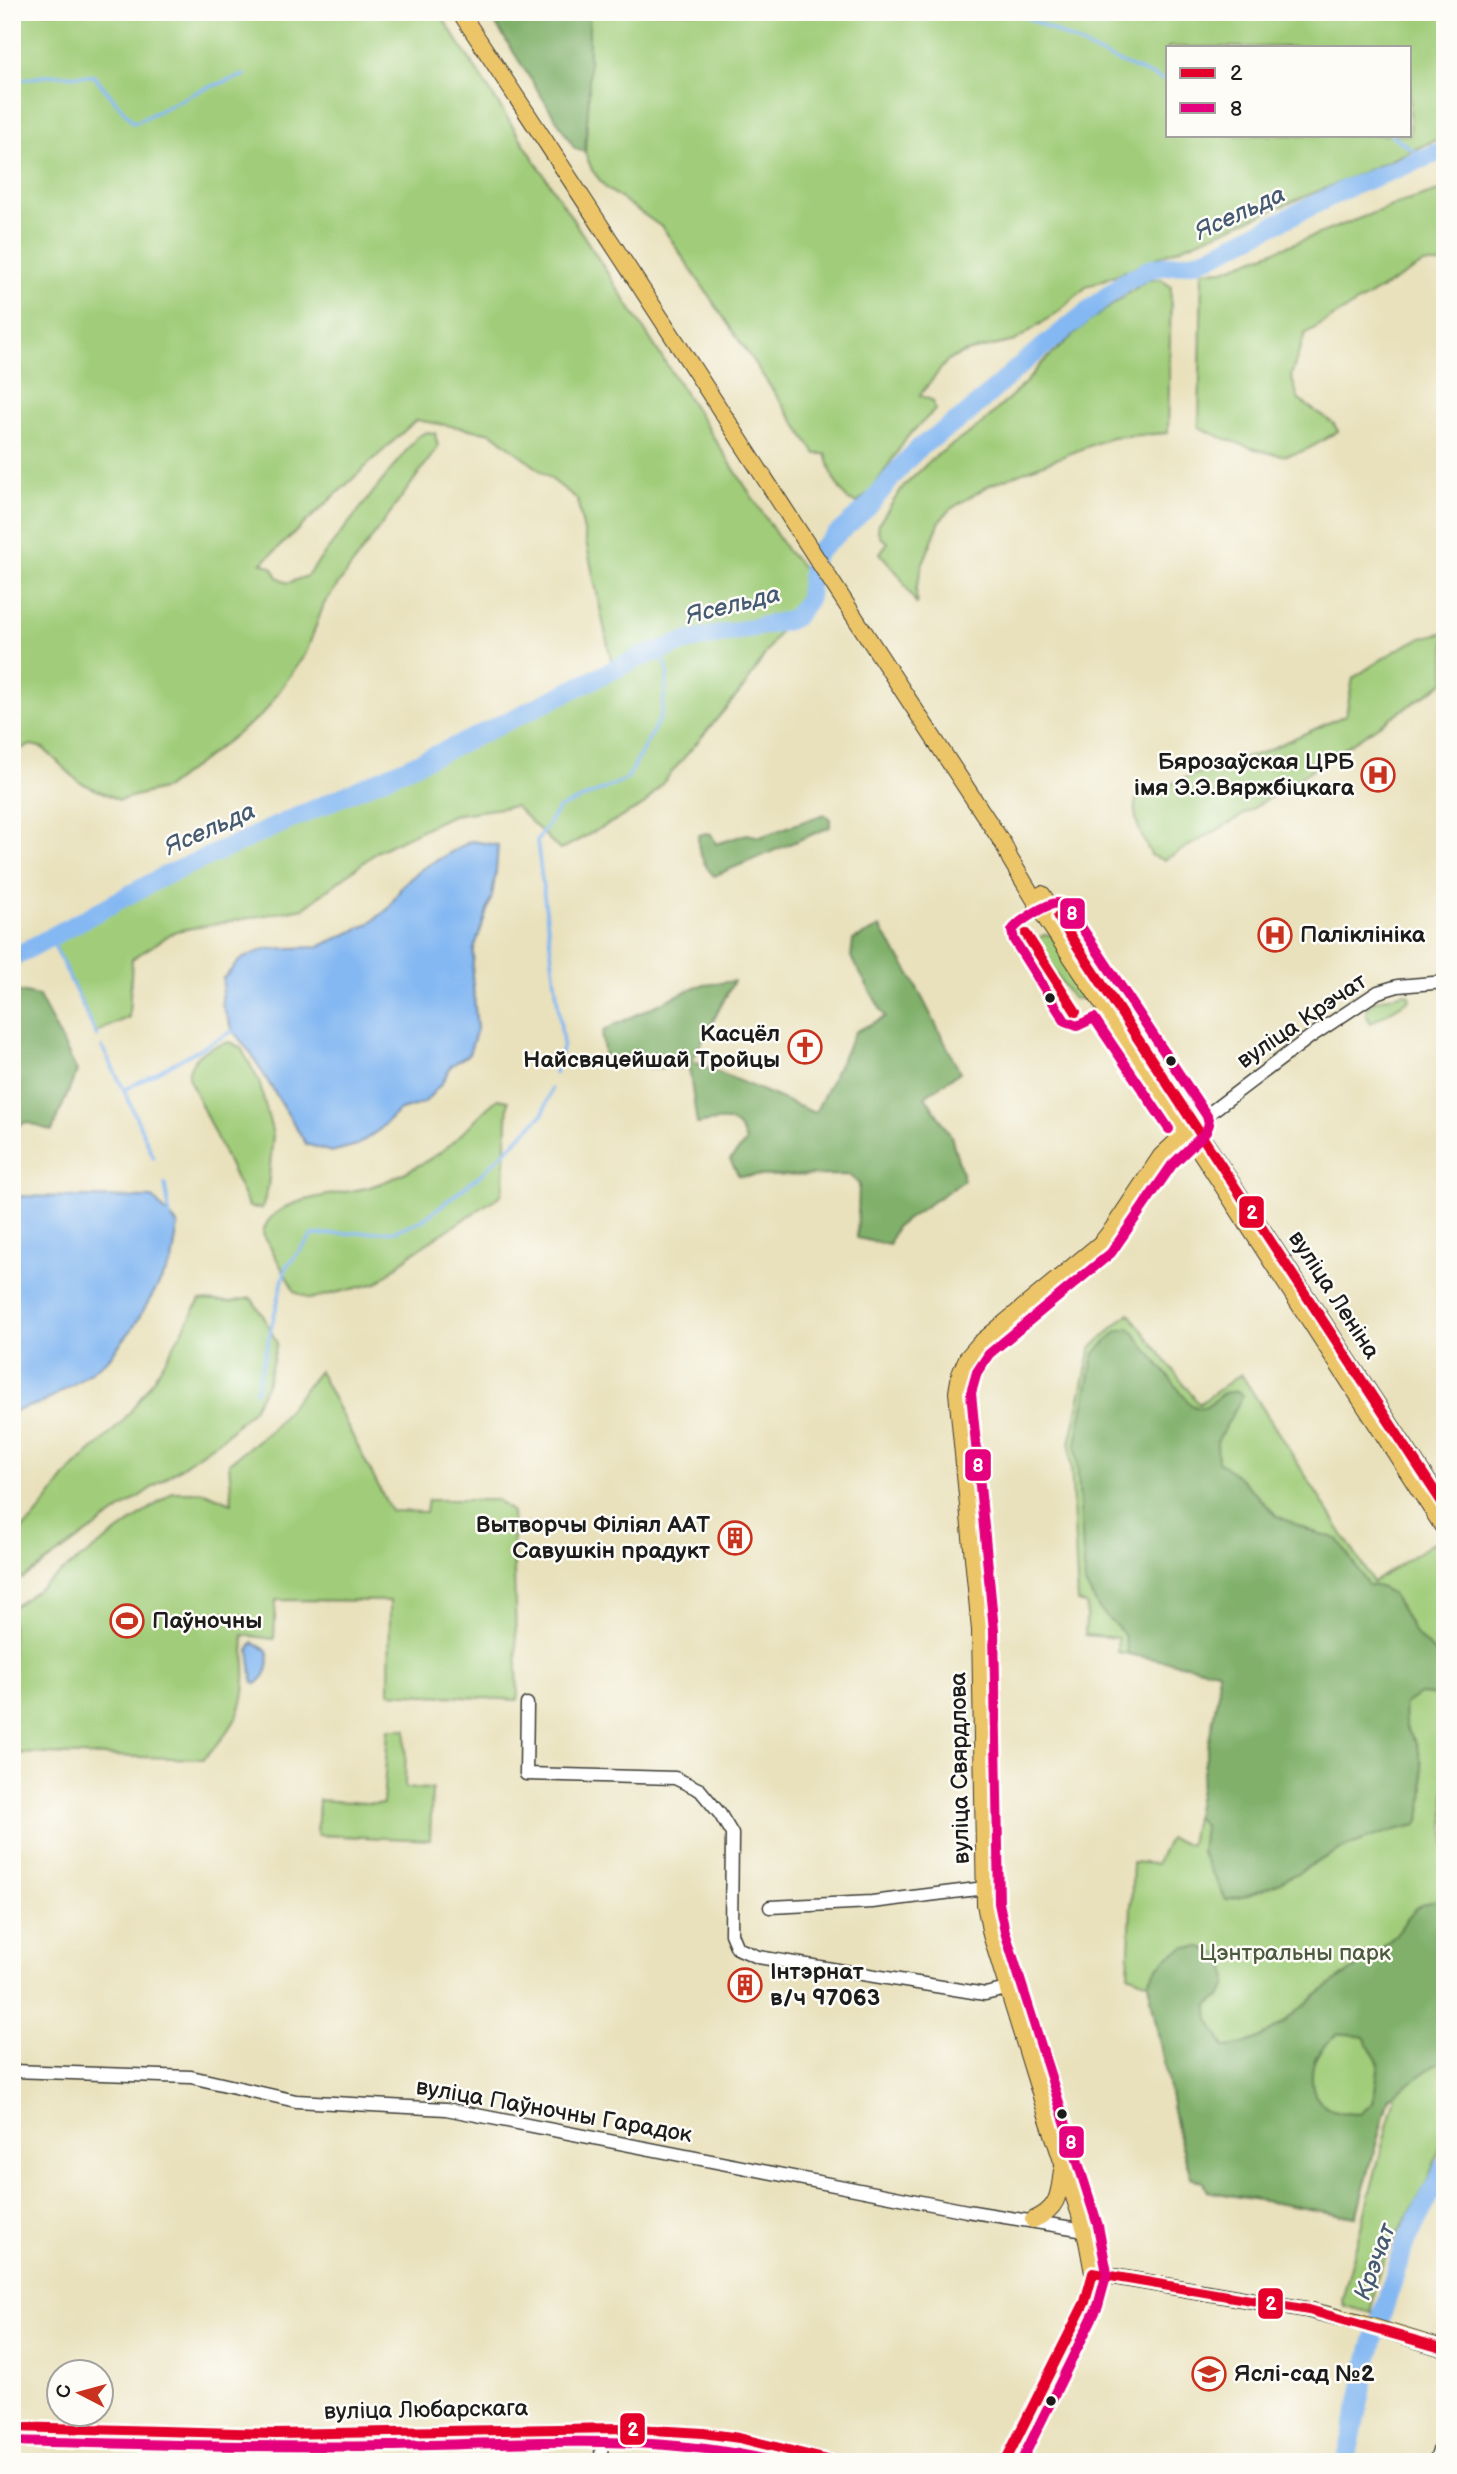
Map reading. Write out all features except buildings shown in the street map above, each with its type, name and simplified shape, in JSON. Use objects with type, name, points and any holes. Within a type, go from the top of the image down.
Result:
[{"type":"main road","name":"вуліца Леніна","points":[[460,12],[563,166],[856,622],[1004,845],[1017,856],[1445,1530]]},
{"type":"main road","name":"вуліца Леніна","points":[[1191,1128],[1445,1507]]},
{"type":"main road","name":"вуліца Свярдлова","points":[[1093,2273],[1086,2230],[991,1935],[985,1888],[980,1630],[957,1392],[960,1374],[967,1358],[979,1344],[1101,1243],[1161,1156],[1191,1128]]},
{"type":"main road","points":[[1033,2220],[1055,2205],[1063,2164]]},
{"type":"main road","points":[[1093,2273],[1237,2297],[1360,2323],[1445,2349]]},
{"type":"street","name":"вуліца Крэчат","points":[[1191,1128],[1310,1037],[1378,992],[1398,986],[1445,982]]},
{"type":"street","points":[[527,1704],[526,1774],[675,1778],[700,1790],[732,1834],[732,1934],[737,1948],[758,1957],[985,1994],[1007,1989]]},
{"type":"street","points":[[770,1907],[872,1902],[985,1888]]},
{"type":"street","name":"вуліца Паўночны Гарадок","points":[[12,2071],[191,2077],[296,2101],[446,2109],[967,2211],[1086,2230]]},
{"type":"street","name":"вуліца Свярдлова","points":[[1005,2462],[1085,2302],[1093,2273]]},
{"type":"street","name":"вуліца Любарскага","points":[[12,2427],[276,2434],[602,2429],[703,2433],[727,2436],[837,2462]]},
{"type":"street","points":[[601,2462],[602,2429]]},
{"type":"street","points":[[1435,2462],[1445,2432]]},
{"type":"green space","points":[[12,12],[439,12],[787,551],[811,576],[811,588],[802,609],[786,621],[745,686],[644,805],[560,850],[515,806],[452,815],[378,851],[304,908],[176,931],[132,959],[129,1017],[95,1033],[51,939],[162,877],[460,744],[613,669],[577,499],[492,433],[416,420],[262,563],[272,567],[278,577],[288,583],[307,576],[417,437],[426,432],[435,433],[438,447],[324,604],[306,653],[263,714],[166,788],[119,800],[79,782],[43,748],[32,745],[12,751]]},
{"type":"green space","points":[[488,12],[589,12],[589,93],[585,152],[575,149]]},
{"type":"green space","points":[[589,12],[1445,12],[1445,136],[1086,287],[1058,312],[1015,341],[966,352],[948,360],[920,395],[933,401],[935,410],[908,436],[871,491],[857,503],[848,500],[834,480],[826,454],[816,454],[663,228],[606,188],[592,170],[585,153],[589,93]]},
{"type":"green space","points":[[1445,189],[1445,264],[1423,264],[1305,334],[1291,376],[1299,400],[1333,423],[1338,431],[1308,449],[1295,454],[1280,455],[1230,440],[1199,427],[1202,271],[1224,270],[1397,204]]},
{"type":"green space","points":[[1161,279],[1171,287],[1168,433],[1112,437],[990,485],[949,510],[940,521],[923,563],[916,589],[917,605],[899,575],[880,553],[888,542],[881,538],[879,523],[903,487],[933,458],[982,424],[1041,364],[1087,323],[1147,280]]},
{"type":"green space","points":[[1445,633],[1445,682],[1235,820],[1164,860],[1152,856],[1136,821],[1136,799],[1192,775],[1261,753],[1346,715],[1353,678],[1408,644]]},
{"type":"green space","points":[[824,814],[830,818],[830,827],[714,876],[704,863],[699,835],[711,834],[716,844],[747,834],[760,837]]},
{"type":"green space","points":[[880,927],[910,974],[960,1072],[925,1096],[951,1136],[964,1180],[896,1227],[889,1245],[857,1238],[859,1184],[849,1175],[739,1176],[730,1160],[746,1142],[742,1133],[733,1123],[727,1121],[697,1124],[689,1067],[646,1067],[614,1062],[605,1058],[602,1037],[604,1030],[697,986],[734,981],[692,1061],[815,1113],[855,1032],[885,1017],[851,957],[853,940]]},
{"type":"green space","points":[[1051,935],[1085,988],[1080,999],[1072,998],[1037,945],[1037,939]]},
{"type":"green space","points":[[12,990],[39,996],[77,1071],[52,1131],[26,1122],[12,1129]]},
{"type":"green space","points":[[1408,994],[1410,999],[1371,1023],[1366,1015],[1367,1007],[1375,1001]]},
{"type":"green space","points":[[230,1042],[241,1048],[259,1081],[273,1135],[268,1187],[262,1209],[249,1207],[188,1077],[197,1057],[215,1046]]},
{"type":"green space","points":[[498,1099],[508,1101],[504,1183],[501,1195],[414,1252],[377,1283],[310,1299],[295,1292],[263,1234],[268,1221],[278,1212],[307,1199],[370,1187],[415,1167],[447,1147]]},
{"type":"green space","points":[[251,1298],[277,1343],[267,1384],[253,1409],[224,1437],[22,1579],[17,1575],[12,1557],[14,1543],[20,1532],[71,1470],[125,1418],[165,1361],[200,1300],[230,1302]]},
{"type":"green space","name":"Цэнтральны парк","points":[[1129,1313],[1199,1404],[1241,1374],[1373,1582],[1434,1542],[1445,1558],[1445,2136],[1425,2185],[1381,2266],[1372,2313],[1344,2306],[1342,2300],[1394,2094],[1389,2097],[1356,2217],[1207,2191],[1203,2182],[1191,2177],[1177,2129],[1148,1982],[1128,1974],[1133,1862],[1156,1864],[1169,1839],[1190,1844],[1219,1688],[1218,1671],[1117,1652],[1118,1638],[1085,1635],[1087,1605],[1078,1602],[1070,1444],[1091,1348]]},
{"type":"green space","points":[[1130,1328],[1191,1405],[1206,1407],[1226,1393],[1237,1391],[1243,1395],[1217,1442],[1218,1461],[1241,1479],[1277,1516],[1338,1539],[1368,1585],[1377,1586],[1391,1594],[1416,1634],[1445,1662],[1445,1704],[1439,1696],[1420,1694],[1405,1704],[1405,1722],[1418,1747],[1423,1772],[1423,1800],[1417,1825],[1362,1840],[1271,1886],[1226,1900],[1201,1852],[1204,1826],[1195,1815],[1219,1688],[1218,1671],[1128,1654],[1124,1634],[1099,1609],[1085,1584],[1076,1444],[1094,1354],[1117,1331]]},
{"type":"green space","points":[[319,1371],[391,1511],[426,1512],[428,1500],[497,1500],[512,1512],[518,1700],[389,1693],[390,1601],[276,1600],[274,1639],[243,1635],[245,1674],[242,1703],[229,1730],[203,1759],[12,1753],[12,1608],[173,1492],[204,1492],[232,1503],[229,1463],[272,1429]]},
{"type":"green space","points":[[388,1729],[406,1729],[405,1788],[432,1789],[430,1840],[317,1835],[319,1800],[383,1804]]},
{"type":"green space","points":[[1438,1900],[1445,1904],[1445,2054],[1442,2060],[1389,2097],[1356,2217],[1207,2191],[1203,2182],[1191,2177],[1177,2129],[1148,1982],[1157,1968],[1170,1955],[1185,1947],[1202,1947],[1221,1955],[1226,1963],[1227,1984],[1222,1995],[1208,2006],[1209,2020],[1225,2047],[1241,2044],[1269,2032],[1317,1994],[1372,1957],[1387,1944],[1416,1909]],"holes":[[[1337,2034],[1364,2037],[1379,2064],[1373,2103],[1360,2114],[1332,2110],[1319,2101],[1315,2094],[1312,2070],[1314,2061],[1324,2046]]]},
{"type":"water","points":[[471,841],[498,845],[492,896],[474,949],[472,975],[477,1029],[469,1054],[451,1066],[442,1083],[424,1103],[398,1111],[379,1130],[357,1145],[331,1152],[306,1144],[250,1052],[233,1031],[222,1005],[223,979],[241,959],[265,949],[318,947],[367,925],[388,909],[403,885],[423,868]]},
{"type":"water","points":[[12,1196],[153,1198],[178,1225],[172,1262],[133,1328],[108,1359],[44,1402],[12,1412]]},
{"type":"water","points":[[253,1643],[267,1650],[269,1660],[266,1673],[256,1684],[253,1682],[249,1649]]},
{"type":"waterway","points":[[1016,12],[1100,54],[1166,81]]},
{"type":"waterway","points":[[12,81],[53,75],[94,76],[134,123],[201,90],[245,75]]},
{"type":"waterway","points":[[1392,136],[1423,157]]},
{"type":"waterway","name":"Ясельда","points":[[12,958],[162,877],[460,744],[636,659],[687,641],[795,617],[808,600],[813,560],[818,551],[868,507],[905,462],[920,447],[966,415],[1024,362],[1126,281],[1152,268],[1195,262],[1209,257],[1350,187],[1445,150]]},
{"type":"waterway","points":[[555,1073],[563,1044],[537,841],[558,809],[627,779],[661,716],[668,672],[661,649]]},
{"type":"waterway","points":[[51,939],[97,1036]]},
{"type":"waterway","points":[[124,1090],[233,1031]]},
{"type":"waterway","points":[[102,1047],[154,1158]]},
{"type":"waterway","points":[[256,1391],[286,1267],[313,1235],[395,1231],[423,1220],[484,1172],[543,1114],[551,1089]]},
{"type":"waterway","points":[[165,1184],[170,1217]]},
{"type":"waterway","name":"Крэчат","points":[[1346,2462],[1371,2349],[1404,2246],[1445,2166]]},
{"type":"transit line","name":"8","points":[[1021,2462],[1098,2306],[1107,2273],[1098,2226],[1005,1932],[999,1903],[994,1630],[971,1393],[977,1372],[989,1354],[1111,1253],[1172,1165],[1206,1132],[1209,1124],[1207,1116],[1068,907],[1057,903],[1032,914],[1012,931],[1014,940],[1065,1021],[1077,1026],[1094,1018],[1169,1129]]},
{"type":"transit line","name":"2","points":[[1058,917],[1445,1507]]},
{"type":"transit line","name":"2","points":[[1026,934],[1076,1012]]},
{"type":"transit line","name":"2","points":[[1093,2273],[1309,2310],[1445,2349]]},
{"type":"transit line","name":"2","points":[[1005,2462],[1085,2302],[1093,2273]]},
{"type":"transit line","name":"2","points":[[12,2427],[276,2434],[619,2428],[739,2438],[836,2462]]},
{"type":"transit line","name":"8","points":[[12,2441],[294,2446],[633,2443],[729,2452],[777,2462]]},
{"type":"place","name":"Бярозаўская ЦРБ імя Э.Э.Вяржбіцкага","points":[[1378,775]]},
{"type":"place","name":"Паліклініка","points":[[1275,935]]},
{"type":"place","name":"Касцёл Найсвяцейшай Тройцы","points":[[805,1047]]},
{"type":"place","name":"Вытворчы Філіял ААТ Савушкін прадукт","points":[[735,1538]]},
{"type":"place","name":"Паўночны","points":[[127,1621]]},
{"type":"place","name":"Інтэрнат в/ч 97063","points":[[745,1985]]},
{"type":"place","name":"Яслі-сад №2","points":[[1209,2374]]}]
